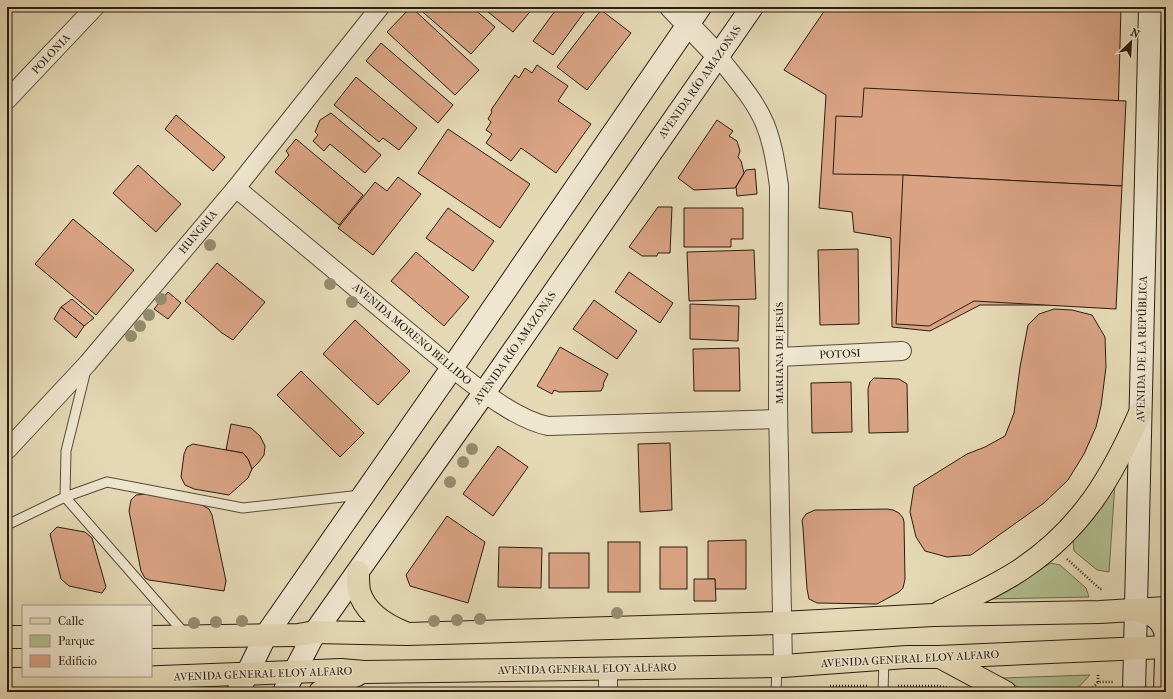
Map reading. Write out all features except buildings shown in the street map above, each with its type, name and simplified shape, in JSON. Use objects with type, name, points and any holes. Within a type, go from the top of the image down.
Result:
[{"type":"main road","points":[[671,7],[693,15],[718,56]]},
{"type":"main road","name":"AVENIDA RÍO AMAZONAS","points":[[284,692],[296,672],[315,632],[484,393],[752,7]]},
{"type":"main road","name":"AVENIDA DE LA REPÚBLICA","points":[[1134,692],[1150,7]]},
{"type":"main road","points":[[242,683],[266,635],[362,495],[452,368],[693,15]]},
{"type":"main road","points":[[933,615],[1000,582],[1023,568],[1061,538],[1091,504],[1124,450],[1140,413]]},
{"type":"main road","points":[[358,572],[359,590],[364,602],[382,622],[408,634]]},
{"type":"main road","points":[[152,637],[298,635],[315,632],[408,634],[781,623],[933,615],[1100,612],[1166,608]]},
{"type":"main road","points":[[1136,610],[1152,615],[1158,619],[1164,626],[1166,637]]},
{"type":"main road","points":[[7,638],[22,637]]},
{"type":"main road","name":"AVENIDA GENERAL ELOY ALFARO","points":[[7,679],[136,678],[242,683],[296,672],[341,670],[364,672],[780,666],[907,657],[1166,647]]},
{"type":"main road","points":[[938,657],[1005,692]]},
{"type":"main road","points":[[1165,692],[1166,657]]},
{"type":"main road","points":[[320,692],[338,682],[364,672]]},
{"type":"main road","points":[[136,678],[164,692]]},
{"type":"street","name":"POLONIA","points":[[7,100],[95,7]]},
{"type":"street","name":"HUNGRIA","points":[[7,450],[88,363],[236,188],[380,7]]},
{"type":"street","name":"MARIANA DE JESÚS","points":[[718,56],[751,98],[765,123],[774,152],[779,186],[778,419],[781,623],[780,666]]},
{"type":"street","name":"AVENIDA MORENO BELLIDO","points":[[236,188],[452,368],[484,393],[534,423],[548,426],[778,419]]},
{"type":"street","name":"POTOSI","points":[[779,357],[902,351]]},
{"type":"street","points":[[608,669],[608,692]]},
{"type":"lane","points":[[88,363],[66,451],[65,497],[188,637]]},
{"type":"lane","points":[[7,525],[65,497],[107,482],[243,508],[362,495]]},
{"type":"lane","points":[[883,692],[884,659]]},
{"type":"lane","points":[[776,692],[780,666]]},
{"type":"path","points":[[1065,557],[1100,589]]},
{"type":"path","points":[[1089,692],[1098,682],[1098,674]]},
{"type":"path","points":[[1098,682],[1114,682]]},
{"type":"green space","points":[[1115,483],[1109,572],[1097,570],[1074,551],[1073,540]]},
{"type":"green space","points":[[1051,563],[1060,565],[1086,588],[1089,597],[987,599]]},
{"type":"green space","points":[[1090,675],[1074,692],[1027,692],[1002,678]]}]
